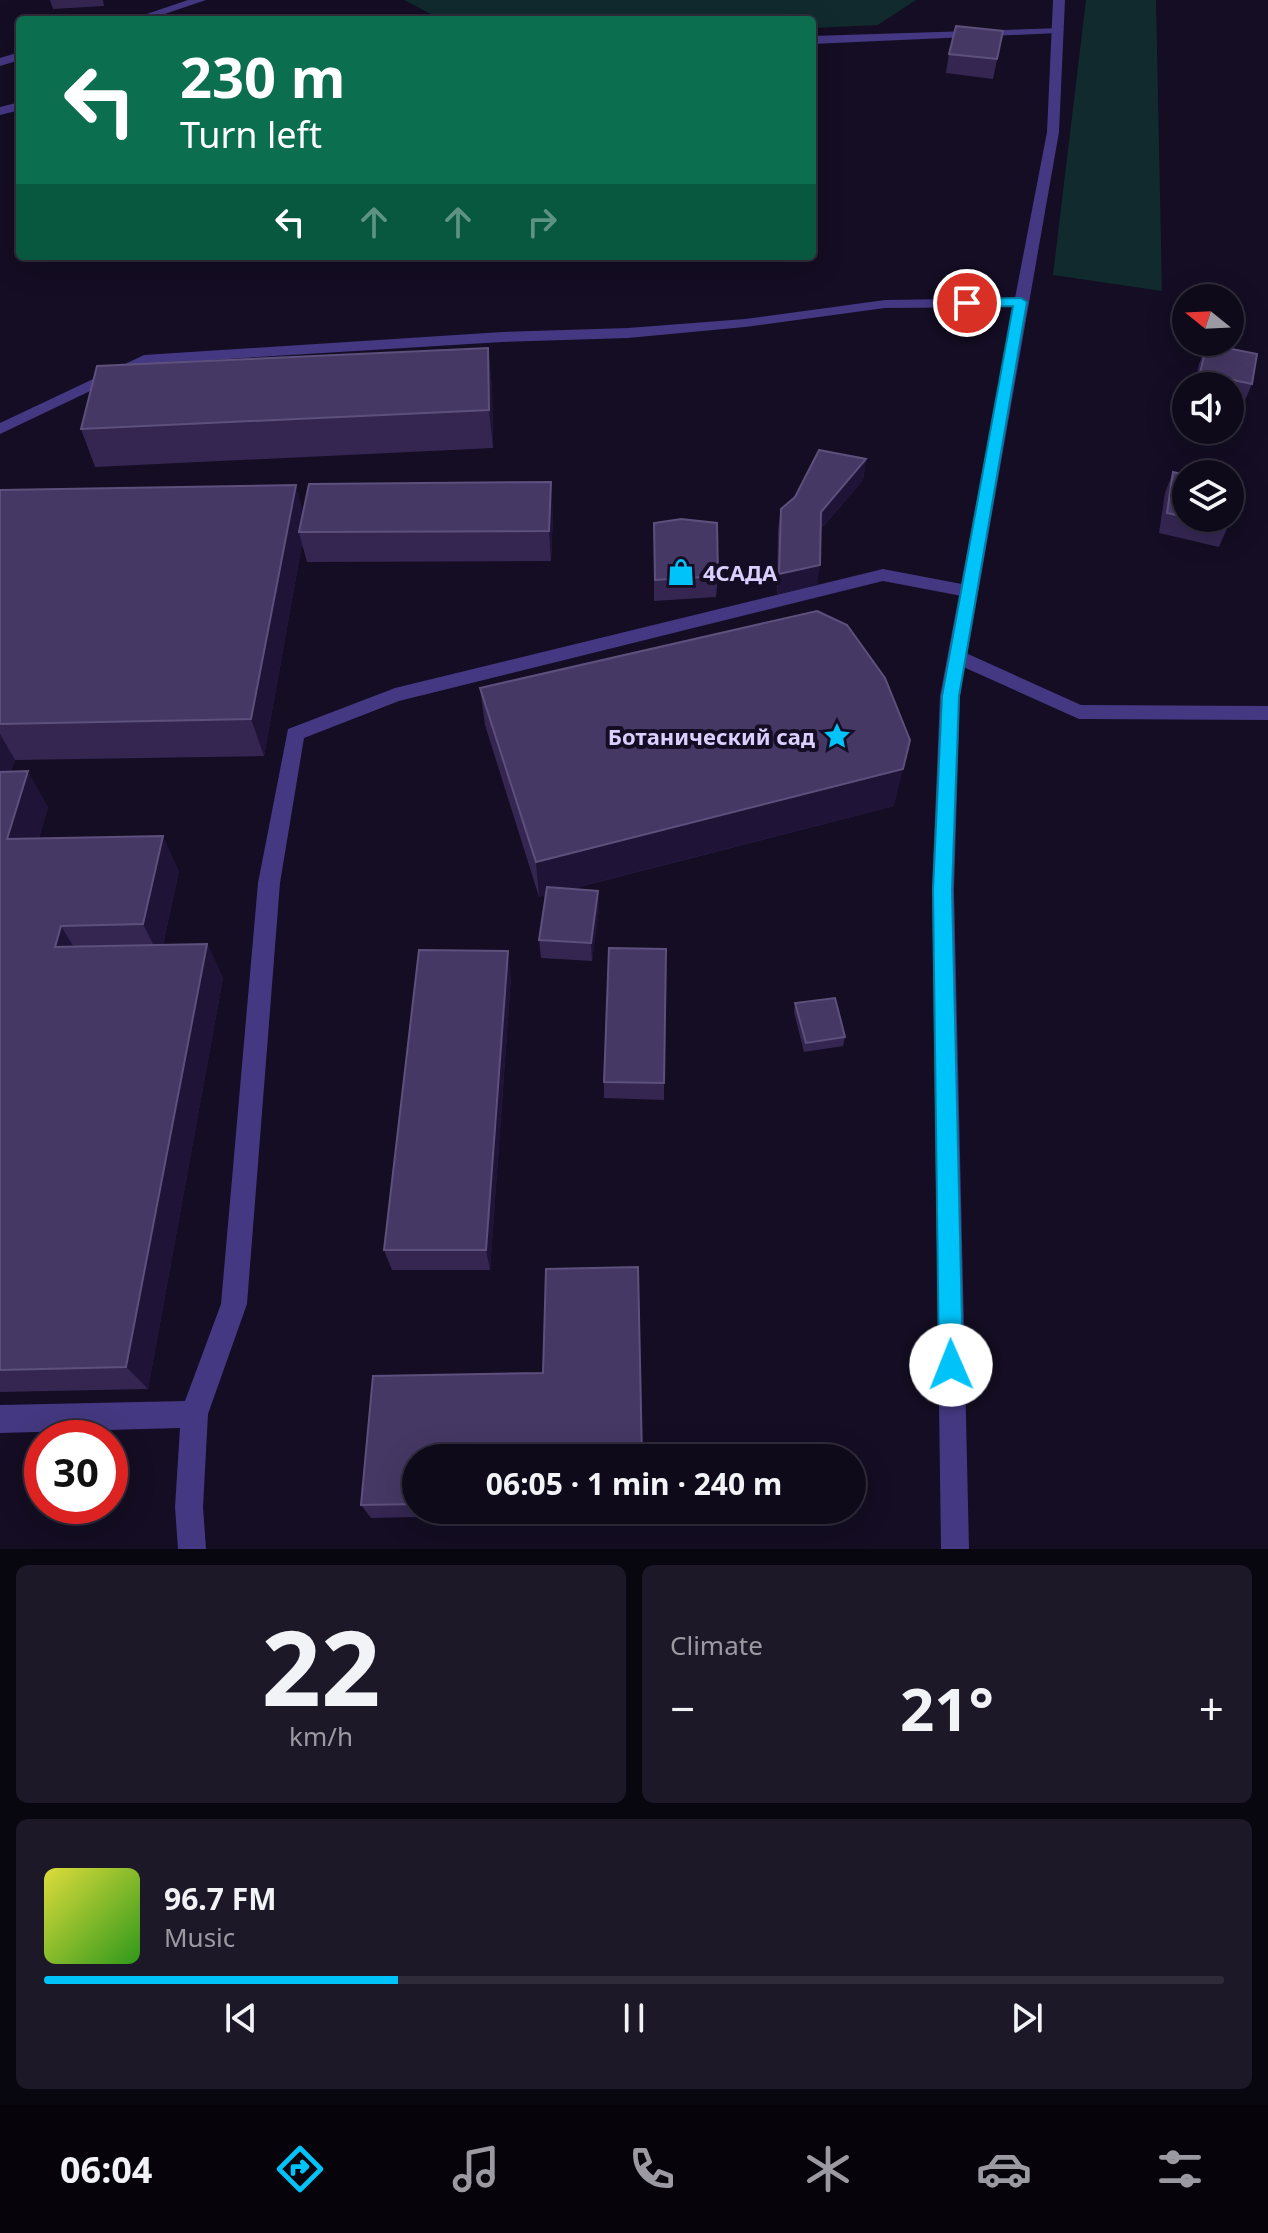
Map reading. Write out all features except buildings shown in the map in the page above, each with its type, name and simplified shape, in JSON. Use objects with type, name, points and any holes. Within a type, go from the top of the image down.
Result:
[{"type":"street","points":[[143,16],[164,5],[200,0]]},
{"type":"street","points":[[955,1549],[943,890],[950,696],[1053,132],[1059,0]]},
{"type":"street","points":[[816,40],[1058,30]]},
{"type":"street","points":[[0,429],[144,360],[502,337],[628,333],[745,323],[885,304],[1021,302]]},
{"type":"street","points":[[192,1549],[189,1507],[194,1414],[234,1304],[269,883],[295,734],[395,695],[883,575],[967,591]]},
{"type":"street","points":[[957,656],[1079,712],[1268,713]]},
{"type":"street","points":[[0,1419],[194,1414]]},
{"type":"green space","points":[[404,0],[916,0],[878,25],[816,28],[816,16],[434,16]]},
{"type":"green space","points":[[1086,0],[1156,0],[1162,291],[1053,275]]},
{"type":"place","name":"4САДА","points":[[681,572]]},
{"type":"place","name":"Ботанический сад","points":[[837,736]]},
{"type":"route","points":[[951,1365],[943,890],[950,696],[1021,302],[967,303]]}]
